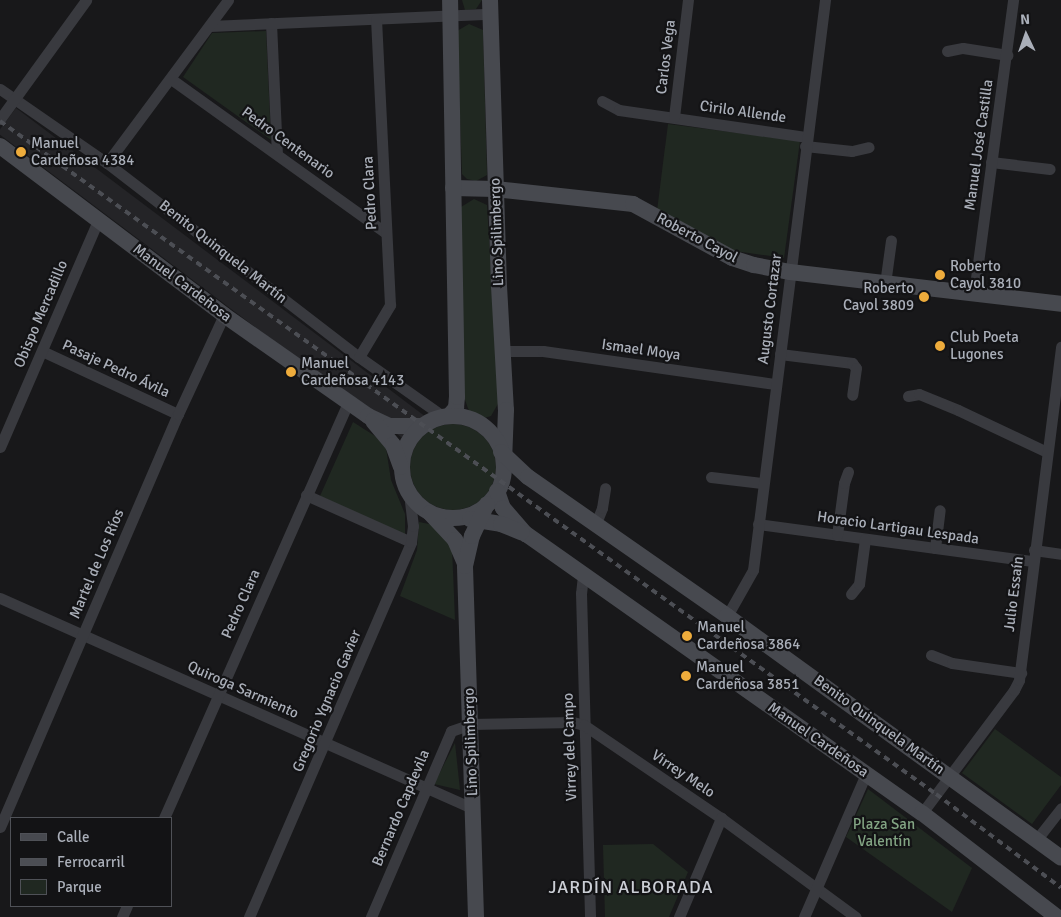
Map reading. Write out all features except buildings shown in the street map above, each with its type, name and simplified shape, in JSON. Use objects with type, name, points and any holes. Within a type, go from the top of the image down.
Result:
[{"type":"main road","name":"Lino Spilimbergo","points":[[465,566],[469,545],[479,521],[487,504],[497,491],[503,457],[506,410],[495,189],[490,7]]},
{"type":"main road","points":[[401,466],[408,443],[422,426],[447,416],[456,408],[450,8]]},
{"type":"main road","name":"Manuel Cardeñosa","points":[[0,146],[224,315],[368,416],[389,426],[422,426]]},
{"type":"main road","name":"Roberto Cayol","points":[[453,188],[495,189],[633,204],[732,258],[754,266],[885,284],[1061,304]]},
{"type":"main road","name":"Manuel Cardeñosa","points":[[368,416],[393,445],[401,466]]},
{"type":"main road","points":[[447,416],[462,417],[479,423],[493,435],[503,457]]},
{"type":"main road","name":"Benito Quinquela Martín","points":[[503,457],[528,477],[596,522],[950,776],[1061,858]]},
{"type":"main road","name":"Lino Spilimbergo","points":[[401,466],[409,493],[451,534],[462,552],[465,566],[476,917]]},
{"type":"main road","name":"Manuel Cardeñosa","points":[[497,491],[503,508],[526,534],[922,813],[1057,917]]},
{"type":"main road","name":"Lino Spilimbergo","points":[[429,512],[442,516],[456,517],[470,514],[487,504]]},
{"type":"main road","name":"Manuel Cardeñosa","points":[[456,517],[501,524],[526,534]]},
{"type":"street","points":[[0,119],[86,0]]},
{"type":"street","points":[[108,163],[228,0]]},
{"type":"street","name":"Carlos Vega","points":[[674,117],[688,0]]},
{"type":"street","name":"Augusto Cortazar","points":[[727,616],[752,574],[824,0]]},
{"type":"street","name":"Manuel José Castilla","points":[[974,293],[1013,0]]},
{"type":"street","points":[[210,26],[376,18],[450,8],[490,7]]},
{"type":"street","name":"Pedro Clara","points":[[358,357],[390,305],[376,18]]},
{"type":"street","points":[[271,23],[277,153]]},
{"type":"street","points":[[947,51],[963,48],[1006,54]]},
{"type":"street","name":"Pedro Centenario","points":[[171,79],[277,153],[386,233]]},
{"type":"street","name":"Benito Quinquela Martín","points":[[0,89],[108,163],[358,357],[447,416]]},
{"type":"street","name":"Cirilo Allende","points":[[602,101],[619,110],[674,117],[852,151],[869,147]]},
{"type":"street","points":[[991,162],[1050,169]]},
{"type":"street","name":"Obispo Mercadillo","points":[[0,447],[98,220]]},
{"type":"street","points":[[885,284],[891,240]]},
{"type":"street","name":"Martel de Los Ríos","points":[[0,827],[178,414],[224,315]]},
{"type":"street","name":"Julio Essaín","points":[[922,813],[1014,690],[1020,673],[1061,348]]},
{"type":"street","name":"Pasaje Pedro Ávila","points":[[42,351],[178,414]]},
{"type":"street","name":"Ismael Moya","points":[[502,351],[543,351],[776,384]]},
{"type":"street","points":[[780,354],[852,363],[856,368],[852,395]]},
{"type":"street","points":[[908,396],[919,394],[1047,452]]},
{"type":"street","name":"Pedro Clara","points":[[164,817],[217,694],[348,402]]},
{"type":"street","points":[[837,535],[844,483],[848,472]]},
{"type":"street","points":[[711,477],[762,483]]},
{"type":"street","points":[[596,522],[602,508],[605,488]]},
{"type":"street","name":"Gregorio Ygnacio Gavier","points":[[249,917],[411,542],[413,526],[409,493]]},
{"type":"street","points":[[306,495],[411,542]]},
{"type":"street","points":[[936,548],[940,510]]},
{"type":"street","name":"Horacio Lartigau Lespada","points":[[758,524],[936,548],[1034,556],[1061,554]]},
{"type":"street","points":[[851,594],[858,584],[865,539]]},
{"type":"street","name":"Virrey del Campo","points":[[583,575],[580,593],[590,917]]},
{"type":"street","name":"Quiroga Sarmiento","points":[[0,598],[474,809]]},
{"type":"street","points":[[931,655],[952,663],[1020,673]]},
{"type":"street","name":"Virrey Melo","points":[[471,724],[573,722],[584,725],[721,818],[856,917]]},
{"type":"street","name":"Bernardo Capdevila","points":[[371,917],[451,731],[471,724]]},
{"type":"street","points":[[804,917],[866,774]]},
{"type":"street","points":[[1037,839],[1061,808]]},
{"type":"street","points":[[679,917],[721,818]]},
{"type":"shaded area","points":[[16,108],[427,418],[409,443],[0,135],[0,129]]},
{"type":"green space","points":[[462,0],[482,0],[476,9],[465,10]]},
{"type":"green space","points":[[469,24],[483,30],[487,175],[476,181],[467,179],[462,174],[457,31]]},
{"type":"green space","points":[[266,31],[271,140],[183,77],[212,33]]},
{"type":"green space","points":[[668,124],[800,141],[784,258],[735,251],[657,211]]},
{"type":"green space","points":[[474,199],[487,205],[499,402],[491,416],[481,419],[469,411],[464,397],[461,207]]},
{"type":"green space","points":[[353,422],[375,436],[386,448],[391,480],[405,514],[405,535],[320,496]]},
{"type":"green space","points":[[453,424],[477,431],[489,443],[496,467],[489,491],[477,503],[453,510],[429,503],[417,491],[410,467],[417,443],[429,431]]},
{"type":"green space","points":[[419,522],[434,525],[452,547],[455,620],[400,596],[417,550]]},
{"type":"green space","points":[[995,729],[1061,777],[1061,785],[1032,824],[962,773]]},
{"type":"green space","points":[[455,743],[460,790],[434,784]]},
{"type":"green space","name":"Plaza San Valentín","points":[[868,789],[972,868],[952,912],[846,837]]},
{"type":"green space","points":[[653,844],[688,872],[669,917],[605,917],[603,845]]},
{"type":"railway","points":[[0,121],[936,794],[1061,888]]},
{"type":"place","name":"Manuel Cardeñosa 4384","points":[[21,152]]},
{"type":"place","name":"Roberto Cayol 3810","points":[[940,275]]},
{"type":"place","name":"Roberto Cayol 3809","points":[[924,297]]},
{"type":"place","name":"Club Poeta Lugones","points":[[940,346]]},
{"type":"place","name":"Manuel Cardeñosa 4143","points":[[291,372]]},
{"type":"place","name":"Manuel Cardeñosa 3864","points":[[687,636]]},
{"type":"place","name":"Manuel Cardeñosa 3851","points":[[686,676]]},
{"type":"district","name":"JARDÍN ALBORADA","points":[[631,887]]}]
